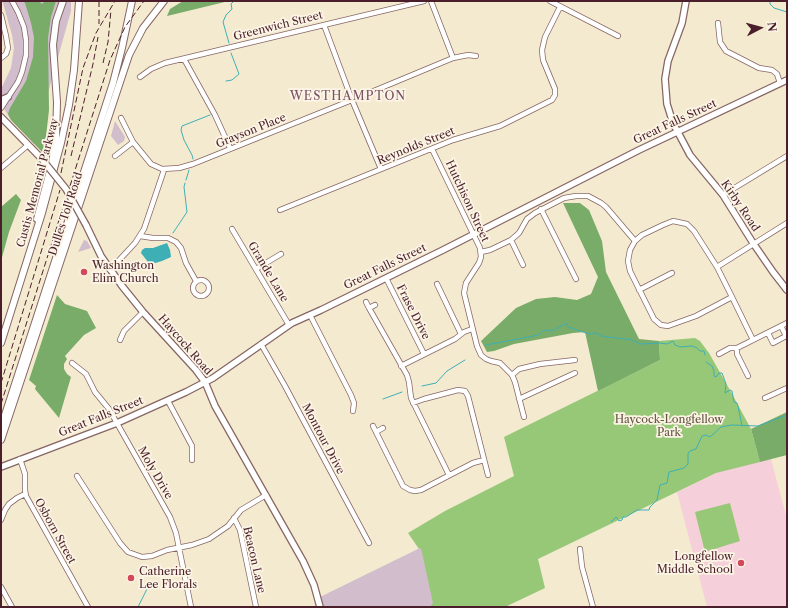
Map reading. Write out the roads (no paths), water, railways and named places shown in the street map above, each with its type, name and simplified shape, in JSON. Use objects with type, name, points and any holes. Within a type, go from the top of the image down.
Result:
[{"type":"highway","name":"Custis Memorial Parkway","points":[[1,343],[55,167],[67,117],[74,70],[79,1]]},
{"type":"highway","points":[[1,428],[113,83],[132,1]]},
{"type":"highway","name":"Dulles Toll Road","points":[[1,440],[129,55],[147,22],[164,1]]},
{"type":"highway","name":"Dulles Toll Road","points":[[33,240],[38,211],[52,163],[55,146],[57,102],[53,45],[55,26],[62,3]]},
{"type":"main road","name":"Kirby Road","points":[[686,1],[682,23],[668,61],[665,79],[667,104],[677,132],[698,165],[723,195],[753,244],[787,290]]},
{"type":"main road","name":"Great Falls Street","points":[[1,467],[116,423],[168,401],[205,382],[289,324],[386,278],[677,132],[787,80]]},
{"type":"main road","points":[[1,100],[8,97]]},
{"type":"main road","name":"Haycock Road","points":[[1,117],[41,158],[66,189],[86,224],[101,256],[110,270],[143,312],[192,365],[205,382],[215,406],[309,574],[320,607]]},
{"type":"street","points":[[1,108],[22,72],[25,63],[27,46],[22,22],[12,1]]},
{"type":"street","name":"Greenwich Street","points":[[140,77],[154,67],[424,1]]},
{"type":"street","points":[[431,1],[453,58]]},
{"type":"street","points":[[550,1],[618,36]]},
{"type":"street","name":"Reynolds Street","points":[[280,210],[460,137],[508,122],[552,100],[555,95],[555,89],[543,60],[542,50],[545,37],[560,7]]},
{"type":"street","points":[[1,15],[8,44],[6,54],[1,58]]},
{"type":"street","points":[[718,23],[720,42],[726,50],[758,68],[772,70],[777,74],[780,83]]},
{"type":"street","points":[[324,25],[352,100],[381,169]]},
{"type":"street","name":"Grayson Place","points":[[164,170],[180,168],[193,164],[453,58],[468,55],[476,56]]},
{"type":"street","points":[[184,59],[215,115],[230,148]]},
{"type":"street","points":[[110,270],[140,236],[144,229],[164,170],[151,164],[133,142],[121,118]]},
{"type":"street","points":[[115,156],[133,142]]},
{"type":"street","points":[[1,168],[28,145]]},
{"type":"street","name":"Hutchison Street","points":[[432,149],[474,234],[481,252],[479,263],[464,287],[464,298],[477,346],[481,355],[491,362],[500,363],[512,375]]},
{"type":"street","points":[[723,195],[787,156]]},
{"type":"street","points":[[481,252],[490,250],[511,240],[519,233],[527,219],[541,210],[564,198],[582,195],[588,196],[606,207],[635,241]]},
{"type":"street","points":[[541,210],[576,279]]},
{"type":"street","points":[[732,297],[696,316],[668,326],[661,325],[654,319],[630,271],[628,261],[630,250],[635,241],[642,235],[669,222],[674,221],[689,226],[694,231],[717,267],[732,297],[753,340]]},
{"type":"street","points":[[717,267],[787,223]]},
{"type":"street","name":"Grande Lane","points":[[232,229],[289,324]]},
{"type":"street","points":[[140,236],[168,238],[176,242],[181,248],[186,263],[196,281]]},
{"type":"street","points":[[511,240],[523,265]]},
{"type":"street","points":[[256,269],[281,254]]},
{"type":"street","points":[[639,290],[672,273]]},
{"type":"street","name":"Frase Drive","points":[[386,278],[424,354]]},
{"type":"street","points":[[437,284],[461,334]]},
{"type":"street","points":[[366,302],[408,379],[410,395],[413,403],[449,475]]},
{"type":"street","points":[[369,308],[375,304]]},
{"type":"street","points":[[120,340],[124,331],[143,312]]},
{"type":"street","points":[[310,315],[351,395],[354,403],[353,411]]},
{"type":"street","points":[[719,354],[730,348],[737,348],[787,323]]},
{"type":"street","points":[[768,332],[773,343],[786,336],[781,326]]},
{"type":"street","points":[[401,366],[472,329]]},
{"type":"street","name":"Montour Drive","points":[[260,344],[285,386],[369,543]]},
{"type":"street","points":[[737,348],[737,354],[748,376]]},
{"type":"street","points":[[524,417],[512,375],[519,370],[540,364],[575,360]]},
{"type":"street","name":"Moly Drive","points":[[72,363],[86,374],[95,392],[109,409],[170,516],[180,548],[191,607]]},
{"type":"street","points":[[520,399],[575,373]]},
{"type":"street","points":[[765,398],[787,388]]},
{"type":"street","points":[[413,403],[458,390],[465,391],[468,396],[488,475]]},
{"type":"street","points":[[168,401],[192,446],[192,460]]},
{"type":"street","points":[[373,426],[406,488],[413,491],[418,490],[473,463],[484,460]]},
{"type":"street","points":[[376,432],[383,428]]},
{"type":"street","name":"Osborn Street","points":[[20,459],[24,474],[25,494],[88,607]]},
{"type":"street","points":[[77,476],[120,543],[128,552],[137,556],[147,557],[192,545],[209,538],[224,530],[241,510],[266,495]]},
{"type":"street","points":[[1,520],[9,504],[25,494]]},
{"type":"street","name":"Beacon Lane","points":[[234,518],[240,530],[256,607]]},
{"type":"street","points":[[580,549],[582,567],[593,607]]},
{"type":"street","points":[[1,587],[12,607]]},
{"type":"water","points":[[167,243],[171,257],[162,261],[152,264],[148,262],[141,253],[145,248],[153,248]]},
{"type":"waterway","points":[[229,43],[223,22],[226,15],[232,9],[231,4],[234,1]]},
{"type":"waterway","points":[[770,1],[770,4],[774,8],[787,12]]},
{"type":"waterway","points":[[226,81],[232,80],[239,74],[231,53]]},
{"type":"waterway","points":[[193,159],[184,140],[181,130],[182,126],[210,115]]},
{"type":"waterway","points":[[186,180],[189,170]]},
{"type":"waterway","points":[[173,233],[187,212],[184,187],[185,183]]},
{"type":"waterway","points":[[486,345],[539,335],[544,330],[552,331],[567,323],[568,327],[589,334],[597,333],[601,336],[632,340],[640,344],[667,344],[673,341],[675,345],[680,347],[692,346],[700,351],[704,351],[705,355]]},
{"type":"waterway","points":[[422,386],[436,383],[447,371],[465,360]]},
{"type":"waterway","points":[[706,362],[712,366],[714,376],[716,377],[719,373],[722,373],[726,384],[725,393],[730,390],[732,391],[734,402],[737,403],[738,406],[742,426]]},
{"type":"waterway","points":[[383,399],[402,392]]},
{"type":"waterway","points":[[611,522],[616,517],[619,521],[622,520],[623,517],[626,517],[637,510],[649,510],[657,500],[660,485],[667,483],[669,472],[684,468],[688,464],[688,453],[696,449],[702,436],[706,435],[710,437],[721,427],[732,425],[758,426],[787,415]]},
{"type":"waterway","points":[[138,607],[148,587]]},
{"type":"railway","points":[[99,1],[99,24]]},
{"type":"railway","points":[[61,173],[83,68],[96,33],[115,1]]},
{"type":"railway","points":[[70,186],[110,60],[125,27],[144,1]]},
{"type":"railway","points":[[103,63],[108,42],[111,10]]},
{"type":"railway","points":[[71,156],[98,37]]},
{"type":"railway","points":[[1,383],[60,190]]},
{"type":"railway","points":[[1,404],[66,198]]},
{"type":"place","name":"Washington Elim Church","points":[[84,272]]},
{"type":"place","name":"Longfellow Middle School","points":[[741,563]]},
{"type":"place","name":"Catherine Lee Florals","points":[[131,578]]},
{"type":"district","name":"WESTHAMPTON","points":[[348,97]]},
{"type":"park label","name":"Haycock-Longfellow Park","points":[[669,426]]}]
